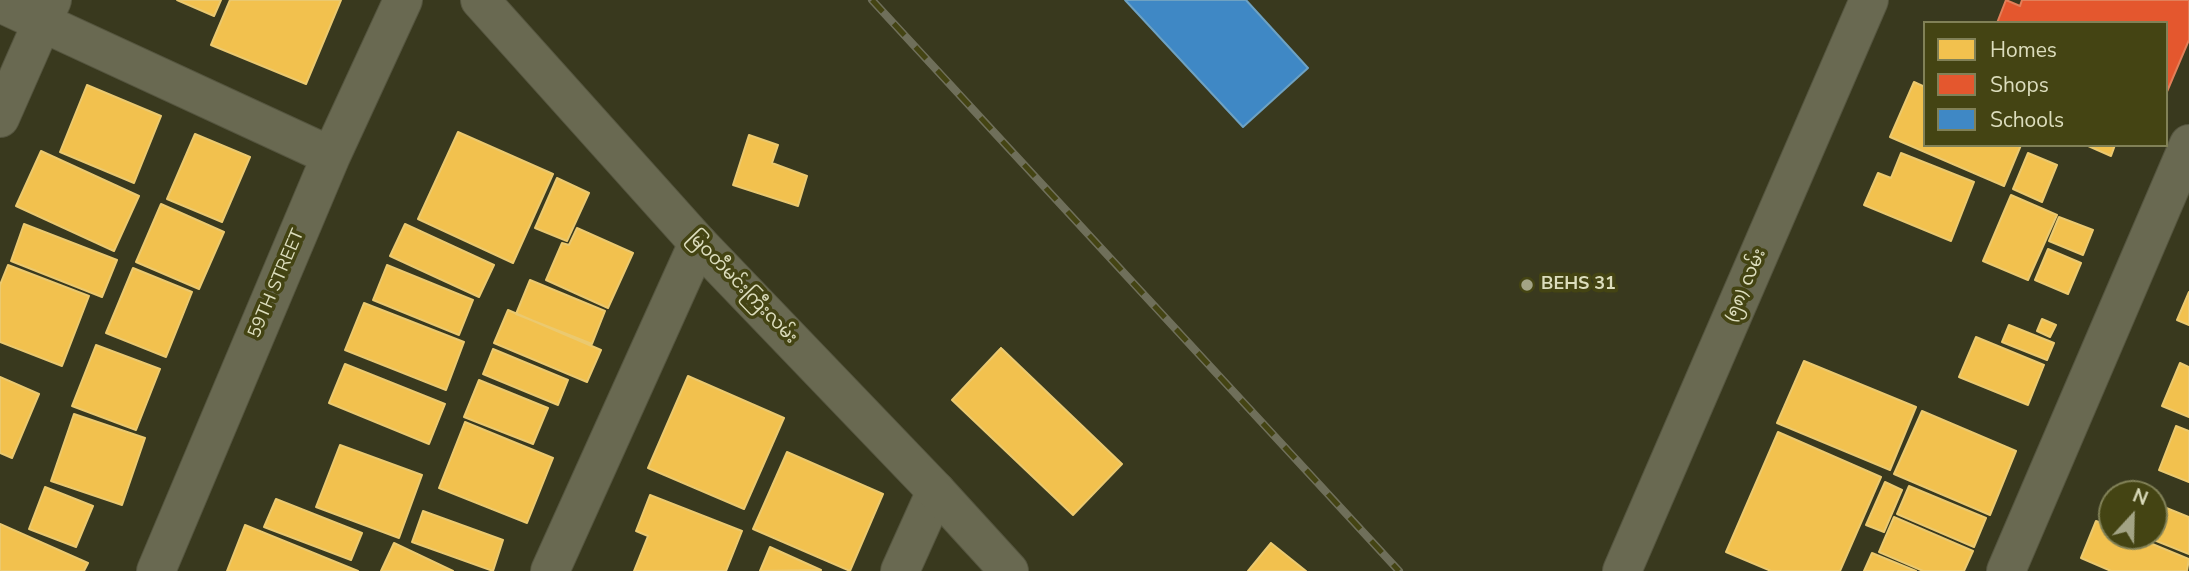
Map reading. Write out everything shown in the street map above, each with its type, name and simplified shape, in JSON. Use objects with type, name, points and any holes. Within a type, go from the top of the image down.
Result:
[{"type":"street","name":"59TH STREET","points":[[156,571],[331,156],[403,0]]},
{"type":"street","name":"မြဝတီမင်းကြီးလမ်း","points":[[480,0],[698,243],[1009,571]]},
{"type":"street","name":"(၅၈) လမ်း","points":[[1622,571],[1869,0]]},
{"type":"street","points":[[0,3],[47,11],[331,156]]},
{"type":"street","points":[[0,118],[47,11]]},
{"type":"street","points":[[2006,571],[2189,144]]},
{"type":"street","points":[[550,571],[698,243]]},
{"type":"street","points":[[900,571],[936,491]]},
{"type":"building: Homes","points":[[177,0],[221,0],[214,16]]},
{"type":"building: Homes","points":[[230,0],[341,0],[306,84],[211,45]]},
{"type":"building: Homes","points":[[1914,82],[1923,86],[1923,147],[2020,147],[2004,186],[1890,137]]},
{"type":"building: Homes","points":[[87,85],[161,116],[134,183],[60,152]]},
{"type":"building: Homes","points":[[458,132],[553,174],[513,263],[418,219]]},
{"type":"building: Homes","points":[[195,134],[250,157],[222,222],[167,199]]},
{"type":"building: Homes","points":[[749,135],[778,145],[772,163],[807,176],[798,206],[733,185]]},
{"type":"building: Homes","points":[[2091,147],[2114,147],[2111,156]]},
{"type":"building: Homes","points":[[41,151],[139,196],[114,251],[16,206]]},
{"type":"building: Homes","points":[[1901,153],[1974,182],[1951,241],[1864,205],[1878,173],[1891,178]]},
{"type":"building: Homes","points":[[2028,153],[2057,165],[2042,202],[2013,189]]},
{"type":"building: Homes","points":[[557,178],[589,193],[567,241],[535,228]]},
{"type":"building: Homes","points":[[2011,195],[2057,215],[2028,280],[1983,261]]},
{"type":"building: Homes","points":[[161,204],[224,232],[199,289],[136,262]]},
{"type":"building: Homes","points":[[2059,217],[2093,230],[2083,255],[2049,241]]},
{"type":"building: Homes","points":[[24,224],[117,260],[102,297],[11,261]]},
{"type":"building: Homes","points":[[405,224],[494,265],[479,297],[390,256]]},
{"type":"building: Homes","points":[[577,228],[633,253],[608,308],[546,280],[562,243],[569,245]]},
{"type":"building: Homes","points":[[2048,249],[2081,263],[2068,294],[2035,280]]},
{"type":"building: Homes","points":[[8,265],[89,296],[62,366],[0,342],[0,285]]},
{"type":"building: Homes","points":[[387,265],[473,300],[459,335],[373,300]]},
{"type":"building: Homes","points":[[133,268],[192,292],[166,357],[106,333]]},
{"type":"building: Homes","points":[[530,280],[605,311],[592,344],[516,314]]},
{"type":"building: Homes","points":[[2189,292],[2189,325],[2177,320]]},
{"type":"building: Homes","points":[[364,303],[464,342],[446,390],[345,350]]},
{"type":"building: Homes","points":[[508,310],[601,350],[587,382],[494,343]]},
{"type":"building: Homes","points":[[2042,319],[2056,325],[2050,337],[2037,331]]},
{"type":"building: Homes","points":[[2009,325],[2054,343],[2047,360],[2002,342]]},
{"type":"building: Homes","points":[[1976,337],[2044,365],[2028,405],[1959,377]]},
{"type":"building: Homes","points":[[96,345],[160,369],[136,430],[72,406]]},
{"type":"building: Homes","points":[[1001,348],[1122,464],[1073,515],[952,400]]},
{"type":"building: Homes","points":[[493,349],[568,380],[558,405],[483,374]]},
{"type":"building: Homes","points":[[1804,361],[1916,407],[1890,470],[1777,423]]},
{"type":"building: Homes","points":[[2180,363],[2189,367],[2189,417],[2162,406]]},
{"type":"building: Homes","points":[[345,364],[445,404],[429,444],[329,403]]},
{"type":"building: Homes","points":[[688,376],[784,418],[744,509],[648,468]]},
{"type":"building: Homes","points":[[0,377],[39,394],[12,458],[0,453]]},
{"type":"building: Homes","points":[[479,380],[548,408],[533,444],[464,417]]},
{"type":"building: Homes","points":[[1922,411],[2016,451],[1990,515],[1894,474]]},
{"type":"building: Homes","points":[[74,414],[145,438],[122,505],[51,481]]},
{"type":"building: Homes","points":[[465,422],[553,458],[527,523],[439,488]]},
{"type":"building: Homes","points":[[2176,426],[2189,431],[2189,482],[2159,470]]},
{"type":"building: Homes","points":[[1778,432],[1881,477],[1840,571],[1771,571],[1726,552]]},
{"type":"building: Homes","points":[[340,445],[422,475],[399,538],[316,507]]},
{"type":"building: Homes","points":[[787,452],[883,494],[850,571],[753,529]]},
{"type":"building: Homes","points":[[1885,482],[1902,490],[1884,532],[1866,525]]},
{"type":"building: Homes","points":[[1909,486],[1986,518],[1974,547],[1897,514]]},
{"type":"building: Homes","points":[[45,487],[93,506],[76,547],[29,529]]},
{"type":"building: Homes","points":[[650,495],[742,531],[726,571],[634,571],[648,536],[636,531]]},
{"type":"building: Homes","points":[[276,499],[362,533],[351,560],[264,527]]},
{"type":"building: Homes","points":[[2168,509],[2189,517],[2189,554],[2168,546]]},
{"type":"building: Homes","points":[[423,511],[503,540],[493,571],[412,542]]},
{"type":"building: Homes","points":[[1894,517],[1973,551],[1964,571],[1923,571],[1879,552]]},
{"type":"building: Homes","points":[[2096,521],[2098,550],[2167,550],[2189,559],[2187,571],[2111,571],[2081,558]]},
{"type":"building: Homes","points":[[0,524],[88,563],[84,571],[0,571]]},
{"type":"building: Homes","points":[[245,525],[358,571],[227,571]]},
{"type":"building: Homes","points":[[394,543],[453,571],[381,571]]},
{"type":"building: Homes","points":[[1271,543],[1306,571],[1248,571]]},
{"type":"building: Homes","points":[[770,547],[821,570],[760,571]]},
{"type":"building: Homes","points":[[1872,553],[1916,571],[1864,571]]},
{"type":"building: Shops","points":[[2006,0],[2020,6],[2022,0],[2189,0],[2189,40],[2168,89],[2168,21],[1998,21]]},
{"type":"building: Schools","points":[[1125,0],[1246,0],[1308,68],[1243,127]]},
{"type":"railway","points":[[872,0],[1399,571]]},
{"type":"place","name":"BEHS 31","points":[[1527,285]]}]
